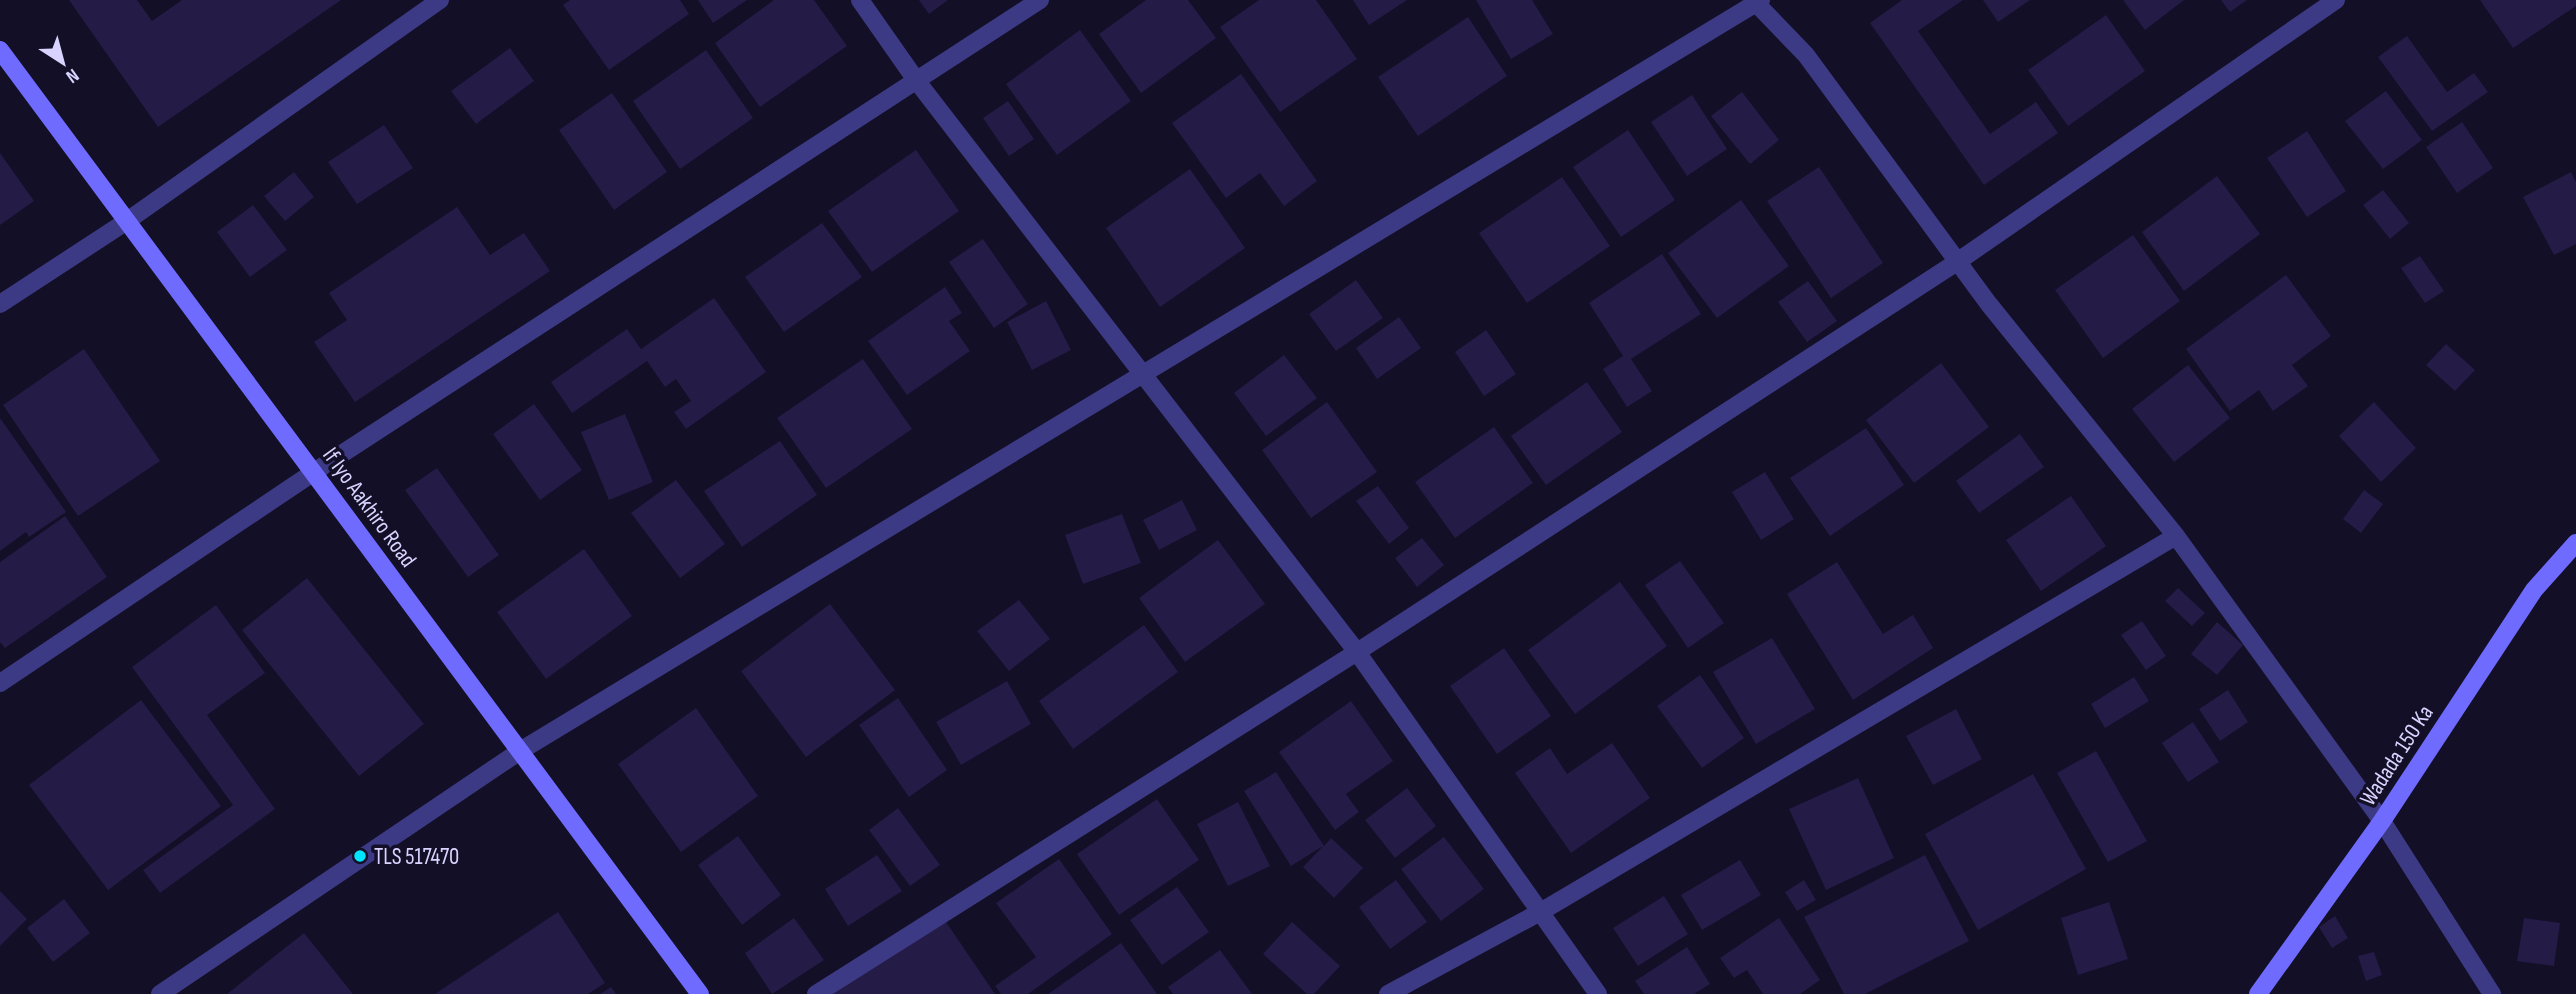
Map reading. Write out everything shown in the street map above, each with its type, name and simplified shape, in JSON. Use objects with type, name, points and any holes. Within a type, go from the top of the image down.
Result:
[{"type":"street","points":[[0,304],[127,221],[440,0]]},
{"type":"street","points":[[860,0],[916,80],[1357,652],[1598,994]]},
{"type":"street","points":[[0,683],[314,472],[1040,0]]},
{"type":"street","points":[[816,994],[1357,652],[1957,262],[2336,0]]},
{"type":"street","points":[[160,994],[520,751],[1757,1],[1806,55],[1957,262],[2176,536],[2382,821],[2492,994]]},
{"type":"street","name":"If Iyo Aakhiro Road","points":[[0,50],[700,994]]},
{"type":"street","points":[[1388,994],[1542,911],[2176,536]]},
{"type":"street","name":"Wadada 150 Ka","points":[[2258,994],[2382,821],[2534,590],[2576,543]]},
{"type":"building","points":[[69,0],[137,0],[152,21],[182,0],[341,0],[158,127]]},
{"type":"building","points":[[570,0],[680,0],[689,14],[609,70],[563,5]]},
{"type":"building","points":[[698,0],[747,0],[713,23]]},
{"type":"building","points":[[774,0],[814,0],[847,46],[760,107],[715,43]]},
{"type":"building","points":[[919,0],[948,0],[929,14]]},
{"type":"building","points":[[1146,0],[1188,0],[1216,38],[1141,93],[1099,34]]},
{"type":"building","points":[[1259,0],[1316,0],[1357,59],[1280,112],[1220,27]]},
{"type":"building","points":[[1353,0],[1407,0],[1369,25]]},
{"type":"building","points":[[1476,0],[1532,0],[1553,34],[1511,59]]},
{"type":"building","points":[[1902,0],[1963,0],[1918,31],[1990,134],[2036,102],[2058,133],[1984,185],[1870,23]]},
{"type":"building","points":[[1983,0],[2030,0],[1998,22]]},
{"type":"building","points":[[2123,0],[2184,0],[2145,30]]},
{"type":"building","points":[[2221,0],[2247,0],[2230,12]]},
{"type":"building","points":[[2480,0],[2576,0],[2576,6],[2513,48]]},
{"type":"building","points":[[2106,15],[2145,71],[2068,126],[2028,70]]},
{"type":"building","points":[[1468,17],[1507,76],[1418,136],[1378,77]]},
{"type":"building","points":[[1080,30],[1131,101],[1057,155],[1006,84]]},
{"type":"building","points":[[2407,36],[2447,92],[2474,73],[2488,92],[2432,131],[2378,57]]},
{"type":"building","points":[[510,48],[534,81],[476,124],[451,91]]},
{"type":"building","points":[[706,50],[753,118],[680,169],[633,101]]},
{"type":"building","points":[[1241,74],[1317,181],[1284,206],[1260,173],[1226,198],[1172,123]]},
{"type":"building","points":[[2386,91],[2422,140],[2383,169],[2345,121]]},
{"type":"building","points":[[1742,92],[1779,140],[1750,164],[1711,116]]},
{"type":"building","points":[[612,93],[667,172],[614,210],[559,130]]},
{"type":"building","points":[[1692,95],[1727,149],[1687,176],[1651,122]]},
{"type":"building","points":[[1008,101],[1034,139],[1009,156],[983,118]]},
{"type":"building","points":[[2462,122],[2493,168],[2457,193],[2426,147]]},
{"type":"building","points":[[384,125],[413,168],[357,204],[328,162]]},
{"type":"building","points":[[1628,130],[1675,200],[1621,237],[1573,167]]},
{"type":"building","points":[[2307,131],[2346,191],[2307,217],[2267,158]]},
{"type":"building","points":[[916,150],[959,211],[872,272],[828,211]]},
{"type":"building","points":[[0,153],[34,201],[0,225]]},
{"type":"building","points":[[1819,167],[1883,263],[1831,298],[1767,201]]},
{"type":"building","points":[[1190,169],[1245,248],[1160,307],[1106,228]]},
{"type":"building","points":[[294,172],[314,197],[285,221],[264,196]]},
{"type":"building","points":[[2571,172],[2576,182],[2576,244],[2554,255],[2523,197]]},
{"type":"building","points":[[2217,176],[2260,234],[2184,291],[2142,232]]},
{"type":"building","points":[[1562,177],[1610,246],[1527,303],[1479,233]]},
{"type":"building","points":[[2383,190],[2409,223],[2390,239],[2363,205]]},
{"type":"building","points":[[1741,200],[1789,266],[1717,318],[1668,253]]},
{"type":"building","points":[[253,205],[287,250],[250,277],[217,232]]},
{"type":"building","points":[[457,207],[490,255],[524,233],[550,271],[355,402],[314,342],[347,320],[329,293]]},
{"type":"building","points":[[822,223],[862,277],[784,332],[745,277]]},
{"type":"building","points":[[2133,235],[2180,301],[2103,358],[2055,290]]},
{"type":"building","points":[[983,239],[1028,304],[994,328],[949,262]]},
{"type":"building","points":[[1662,254],[1701,314],[1631,359],[1652,391],[1627,407],[1603,369],[1623,356],[1589,303]]},
{"type":"building","points":[[2420,256],[2444,291],[2425,303],[2401,268]]},
{"type":"building","points":[[2286,275],[2331,336],[2292,365],[2308,386],[2273,411],[2259,390],[2230,411],[2186,349]]},
{"type":"building","points":[[1356,280],[1383,318],[1336,351],[1309,314]]},
{"type":"building","points":[[1808,281],[1837,321],[1807,342],[1778,302]]},
{"type":"building","points":[[945,287],[962,313],[949,321],[970,351],[907,395],[868,341]]},
{"type":"building","points":[[714,298],[766,372],[686,429],[674,412],[691,401],[676,379],[665,387],[647,361],[572,413],[551,382],[627,329],[641,349]]},
{"type":"building","points":[[1046,301],[1071,350],[1032,370],[1007,322]]},
{"type":"building","points":[[1399,317],[1421,348],[1377,379],[1356,348]]},
{"type":"building","points":[[1486,330],[1516,374],[1484,396],[1455,352]]},
{"type":"building","points":[[2446,344],[2475,370],[2455,391],[2426,365]]},
{"type":"building","points":[[84,349],[160,461],[78,516],[3,405]]},
{"type":"building","points":[[1284,355],[1317,398],[1266,436],[1234,393]]},
{"type":"building","points":[[863,359],[912,429],[826,488],[777,418]]},
{"type":"building","points":[[1941,363],[1989,427],[1914,483],[1866,420]]},
{"type":"building","points":[[2188,365],[2230,418],[2174,462],[2132,409]]},
{"type":"building","points":[[1587,382],[1622,432],[1546,485],[1511,436]]},
{"type":"building","points":[[1327,402],[1377,472],[1311,518],[1262,450]]},
{"type":"building","points":[[2374,402],[2416,448],[2381,482],[2339,436]]},
{"type":"building","points":[[534,404],[582,470],[540,500],[493,434]]},
{"type":"building","points":[[625,414],[653,482],[609,500],[581,432]]},
{"type":"building","points":[[0,418],[66,512],[29,537],[26,532],[0,551]]},
{"type":"building","points":[[1494,427],[1533,483],[1455,538],[1415,482]]},
{"type":"building","points":[[1866,428],[1904,485],[1830,536],[1790,478]]},
{"type":"building","points":[[2020,434],[2044,467],[1979,513],[1956,481]]},
{"type":"building","points":[[780,441],[817,495],[742,547],[704,491]]},
{"type":"building","points":[[437,468],[499,555],[468,577],[405,490]]},
{"type":"building","points":[[1765,472],[1794,519],[1761,540],[1732,492]]},
{"type":"building","points":[[676,480],[725,544],[680,578],[631,513]]},
{"type":"building","points":[[1378,486],[1409,528],[1389,544],[1356,501]]},
{"type":"building","points":[[2364,490],[2383,504],[2361,533],[2343,519]]},
{"type":"building","points":[[2071,496],[2106,546],[2041,591],[2006,540]]},
{"type":"building","points":[[1182,500],[1197,530],[1159,550],[1143,520]]},
{"type":"building","points":[[1122,514],[1141,563],[1083,584],[1065,535]]},
{"type":"building","points":[[65,516],[107,577],[5,648],[0,642],[0,562]]},
{"type":"building","points":[[1422,538],[1444,565],[1417,587],[1395,558]]},
{"type":"building","points":[[1218,540],[1265,604],[1185,662],[1139,598]]},
{"type":"building","points":[[584,549],[632,616],[546,679],[497,612]]},
{"type":"building","points":[[1680,561],[1724,623],[1688,648],[1645,585]]},
{"type":"building","points":[[1837,562],[1883,634],[1913,615],[1933,648],[1853,700],[1787,594]]},
{"type":"building","points":[[307,578],[424,724],[359,776],[242,630]]},
{"type":"building","points":[[1620,582],[1667,646],[1575,714],[1528,650]]},
{"type":"building","points":[[2178,588],[2205,613],[2192,626],[2165,601]]},
{"type":"building","points":[[1019,600],[1050,639],[1009,671],[977,631]]},
{"type":"building","points":[[830,604],[895,690],[806,757],[741,671]]},
{"type":"building","points":[[216,605],[265,673],[207,715],[275,809],[160,893],[143,870],[233,805],[132,667]]},
{"type":"building","points":[[2142,621],[2166,656],[2146,670],[2121,635]]},
{"type":"building","points":[[2217,622],[2243,645],[2217,675],[2191,654]]},
{"type":"building","points":[[1144,625],[1178,672],[1073,749],[1039,701]]},
{"type":"building","points":[[1772,638],[1815,709],[1756,744],[1713,672]]},
{"type":"building","points":[[1504,648],[1551,716],[1497,754],[1450,686]]},
{"type":"building","points":[[1700,675],[1744,738],[1702,768],[1657,706]]},
{"type":"building","points":[[2134,677],[2149,701],[2105,728],[2091,704]]},
{"type":"building","points":[[1007,681],[1031,724],[961,765],[936,722]]},
{"type":"building","points":[[2228,690],[2248,722],[2220,741],[2199,709]]},
{"type":"building","points":[[898,698],[947,770],[909,797],[859,725]]},
{"type":"building","points":[[141,700],[221,806],[108,890],[29,785]]},
{"type":"building","points":[[1351,701],[1393,761],[1346,794],[1359,812],[1335,830],[1279,752]]},
{"type":"building","points":[[696,708],[758,796],[681,852],[618,764]]},
{"type":"building","points":[[1956,709],[1982,759],[1933,785],[1906,736]]},
{"type":"building","points":[[2193,722],[2219,762],[2188,782],[2162,743]]},
{"type":"building","points":[[1612,743],[1650,798],[1571,853],[1515,773],[1550,748],[1567,774]]},
{"type":"building","points":[[2096,751],[2147,841],[2108,862],[2057,773]]},
{"type":"building","points":[[1276,772],[1324,846],[1331,838],[1363,868],[1334,898],[1303,867],[1323,846],[1291,866],[1244,791]]},
{"type":"building","points":[[2033,774],[2086,869],[1978,930],[1925,834]]},
{"type":"building","points":[[1858,778],[1894,858],[1826,890],[1789,809]]},
{"type":"building","points":[[1407,788],[1436,826],[1395,858],[1365,820]]},
{"type":"building","points":[[1157,799],[1199,860],[1119,915],[1077,854]]},
{"type":"building","points":[[1238,802],[1270,866],[1228,886],[1197,824]]},
{"type":"building","points":[[898,808],[940,865],[910,886],[869,830]]},
{"type":"building","points":[[738,836],[781,895],[742,925],[698,865]]},
{"type":"building","points":[[1444,837],[1484,889],[1441,921],[1401,869]]},
{"type":"building","points":[[877,855],[902,891],[848,926],[825,889]]},
{"type":"building","points":[[1925,855],[1969,941],[1865,994],[1844,994],[1804,917]]},
{"type":"building","points":[[1059,859],[1112,934],[1028,994],[1001,994],[995,986],[1036,957],[996,903]]},
{"type":"building","points":[[1740,860],[1761,895],[1702,930],[1681,895]]},
{"type":"building","points":[[1396,880],[1427,922],[1390,949],[1359,907]]},
{"type":"building","points":[[1804,880],[1816,900],[1797,911],[1785,892]]},
{"type":"building","points":[[1177,887],[1209,932],[1162,965],[1130,920]]},
{"type":"building","points":[[0,891],[27,919],[0,946]]},
{"type":"building","points":[[1664,896],[1688,934],[1638,966],[1613,928]]},
{"type":"building","points":[[64,899],[90,933],[53,962],[27,928]]},
{"type":"building","points":[[2109,902],[2128,959],[2078,975],[2061,918]]},
{"type":"building","points":[[558,912],[605,983],[588,994],[435,994]]},
{"type":"building","points":[[942,916],[995,994],[827,994]]},
{"type":"building","points":[[2335,916],[2348,938],[2332,948],[2319,927]]},
{"type":"building","points":[[794,918],[824,960],[772,994],[745,953]]},
{"type":"building","points":[[1779,918],[1820,980],[1800,994],[1763,994],[1747,970],[1734,978],[1720,958]]},
{"type":"building","points":[[2524,918],[2560,923],[2554,966],[2517,961]]},
{"type":"building","points":[[1292,922],[1340,966],[1314,994],[1307,994],[1263,954]]},
{"type":"building","points":[[304,933],[353,994],[227,994]]},
{"type":"building","points":[[1121,943],[1157,994],[1048,994]]},
{"type":"building","points":[[1687,947],[1710,984],[1694,994],[1644,994],[1635,981]]},
{"type":"building","points":[[1220,950],[1252,994],[1173,994],[1168,987]]},
{"type":"building","points":[[2374,952],[2382,975],[2366,981],[2358,956]]},
{"type":"building","points":[[611,987],[616,994],[600,994]]},
{"type":"place","name":"TLS 517470","points":[[360,856]]}]
